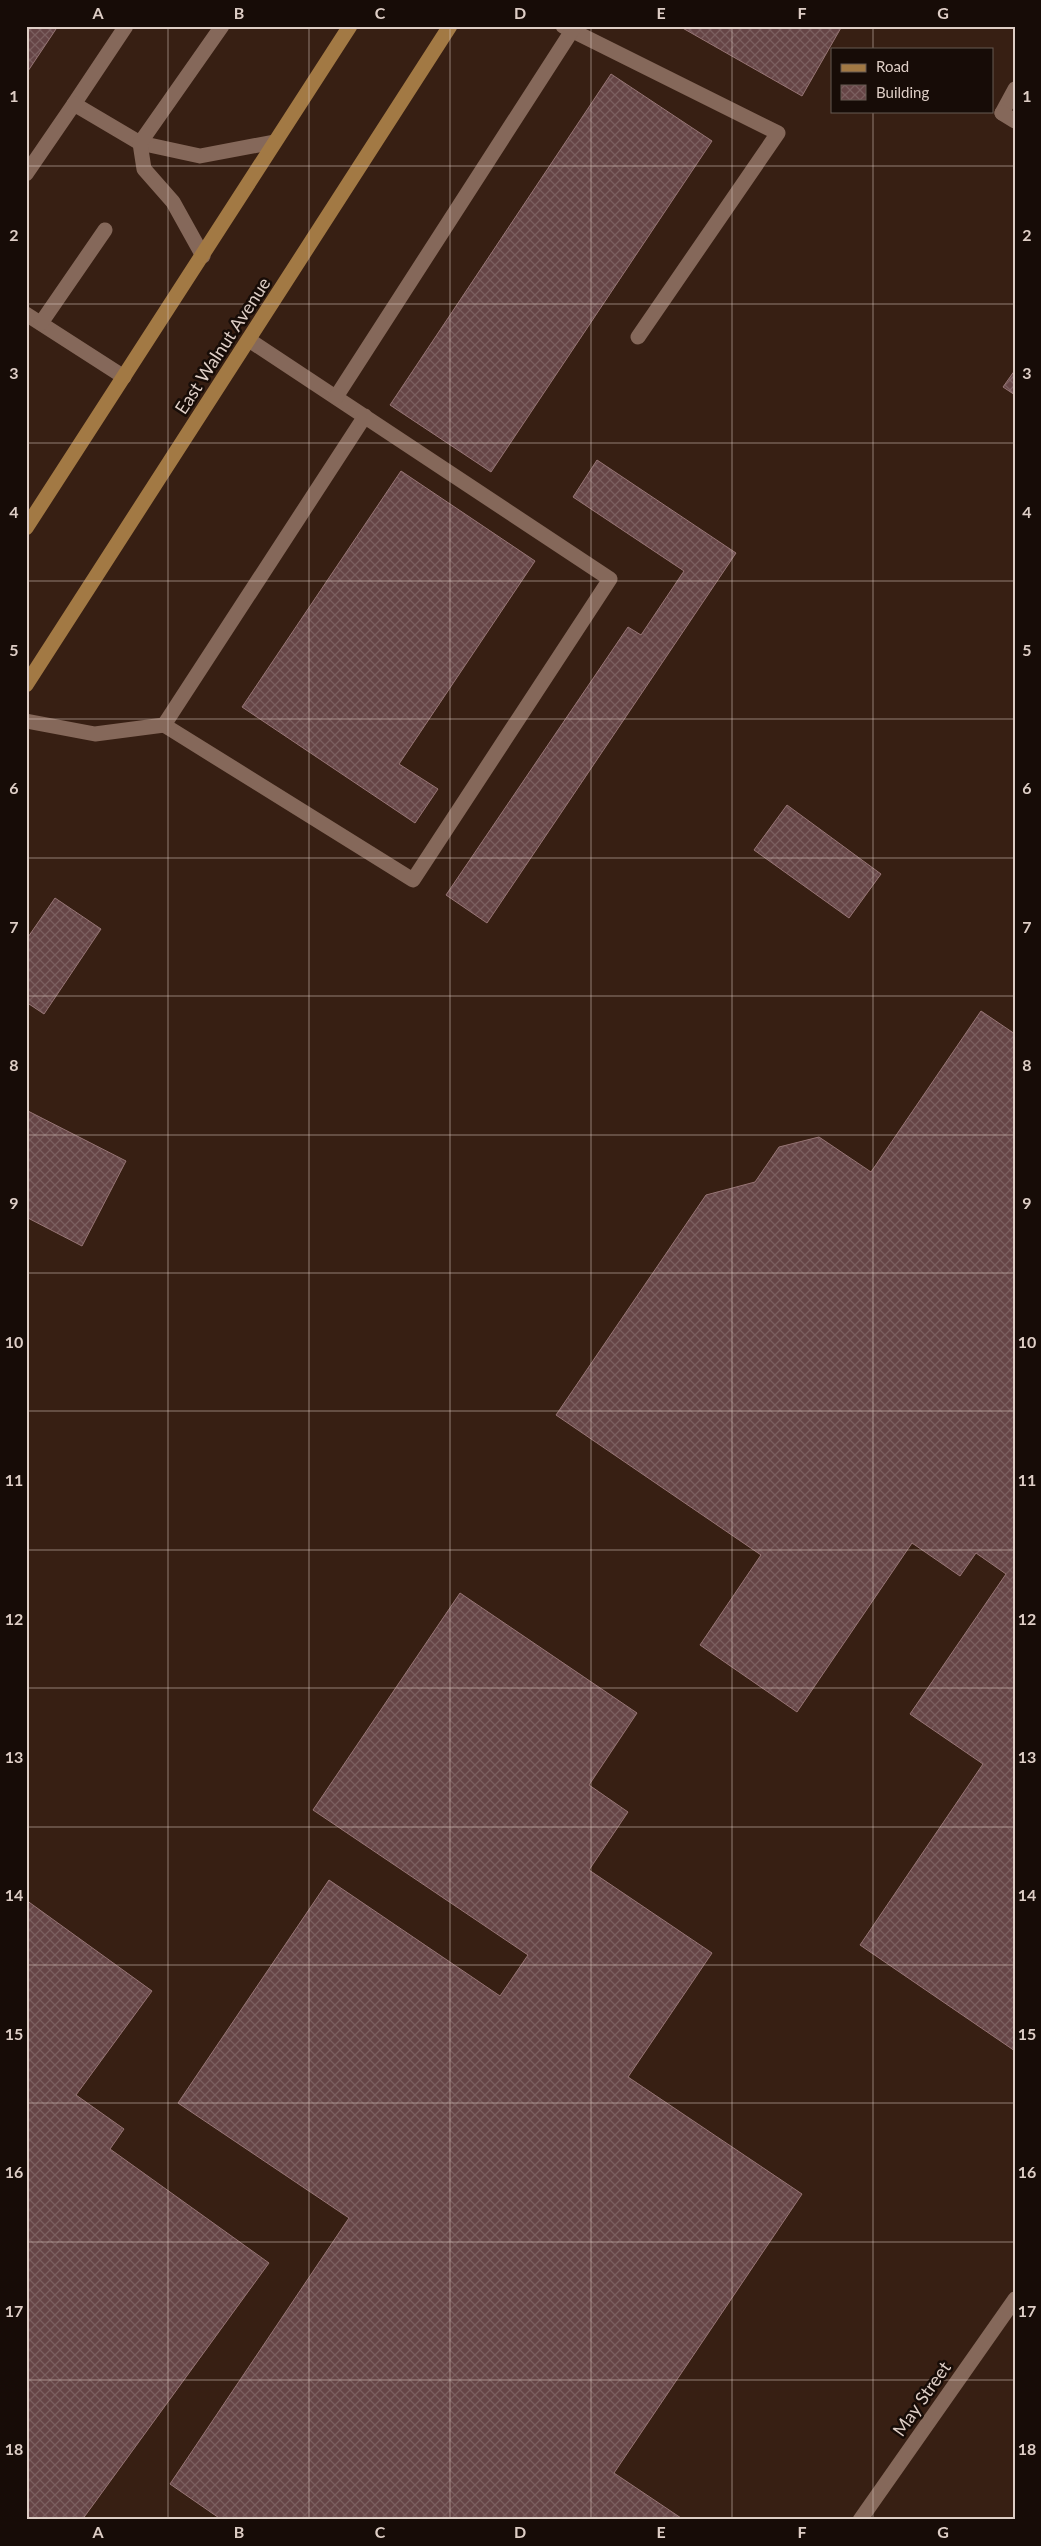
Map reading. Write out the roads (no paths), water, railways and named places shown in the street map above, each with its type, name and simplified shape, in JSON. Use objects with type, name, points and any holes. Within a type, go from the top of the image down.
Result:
[{"type":"main road","points":[[26,528],[350,26]]},
{"type":"main road","name":"East Walnut Avenue","points":[[26,685],[450,26]]},
{"type":"street","points":[[26,174],[126,26]]},
{"type":"street","points":[[203,256],[173,202],[144,169],[140,143],[222,26]]},
{"type":"street","points":[[336,397],[569,28],[778,133],[638,336]]},
{"type":"street","points":[[1010,115],[1015,89]]},
{"type":"street","points":[[74,104],[140,143],[200,156],[274,142]]},
{"type":"street","points":[[41,324],[106,230]]},
{"type":"street","points":[[26,314],[124,377]]},
{"type":"street","points":[[26,721],[95,734],[164,724],[413,880],[610,579],[249,340]]},
{"type":"street","points":[[164,724],[365,416]]},
{"type":"street","name":"May Street","points":[[860,2520],[1015,2299]]}]
